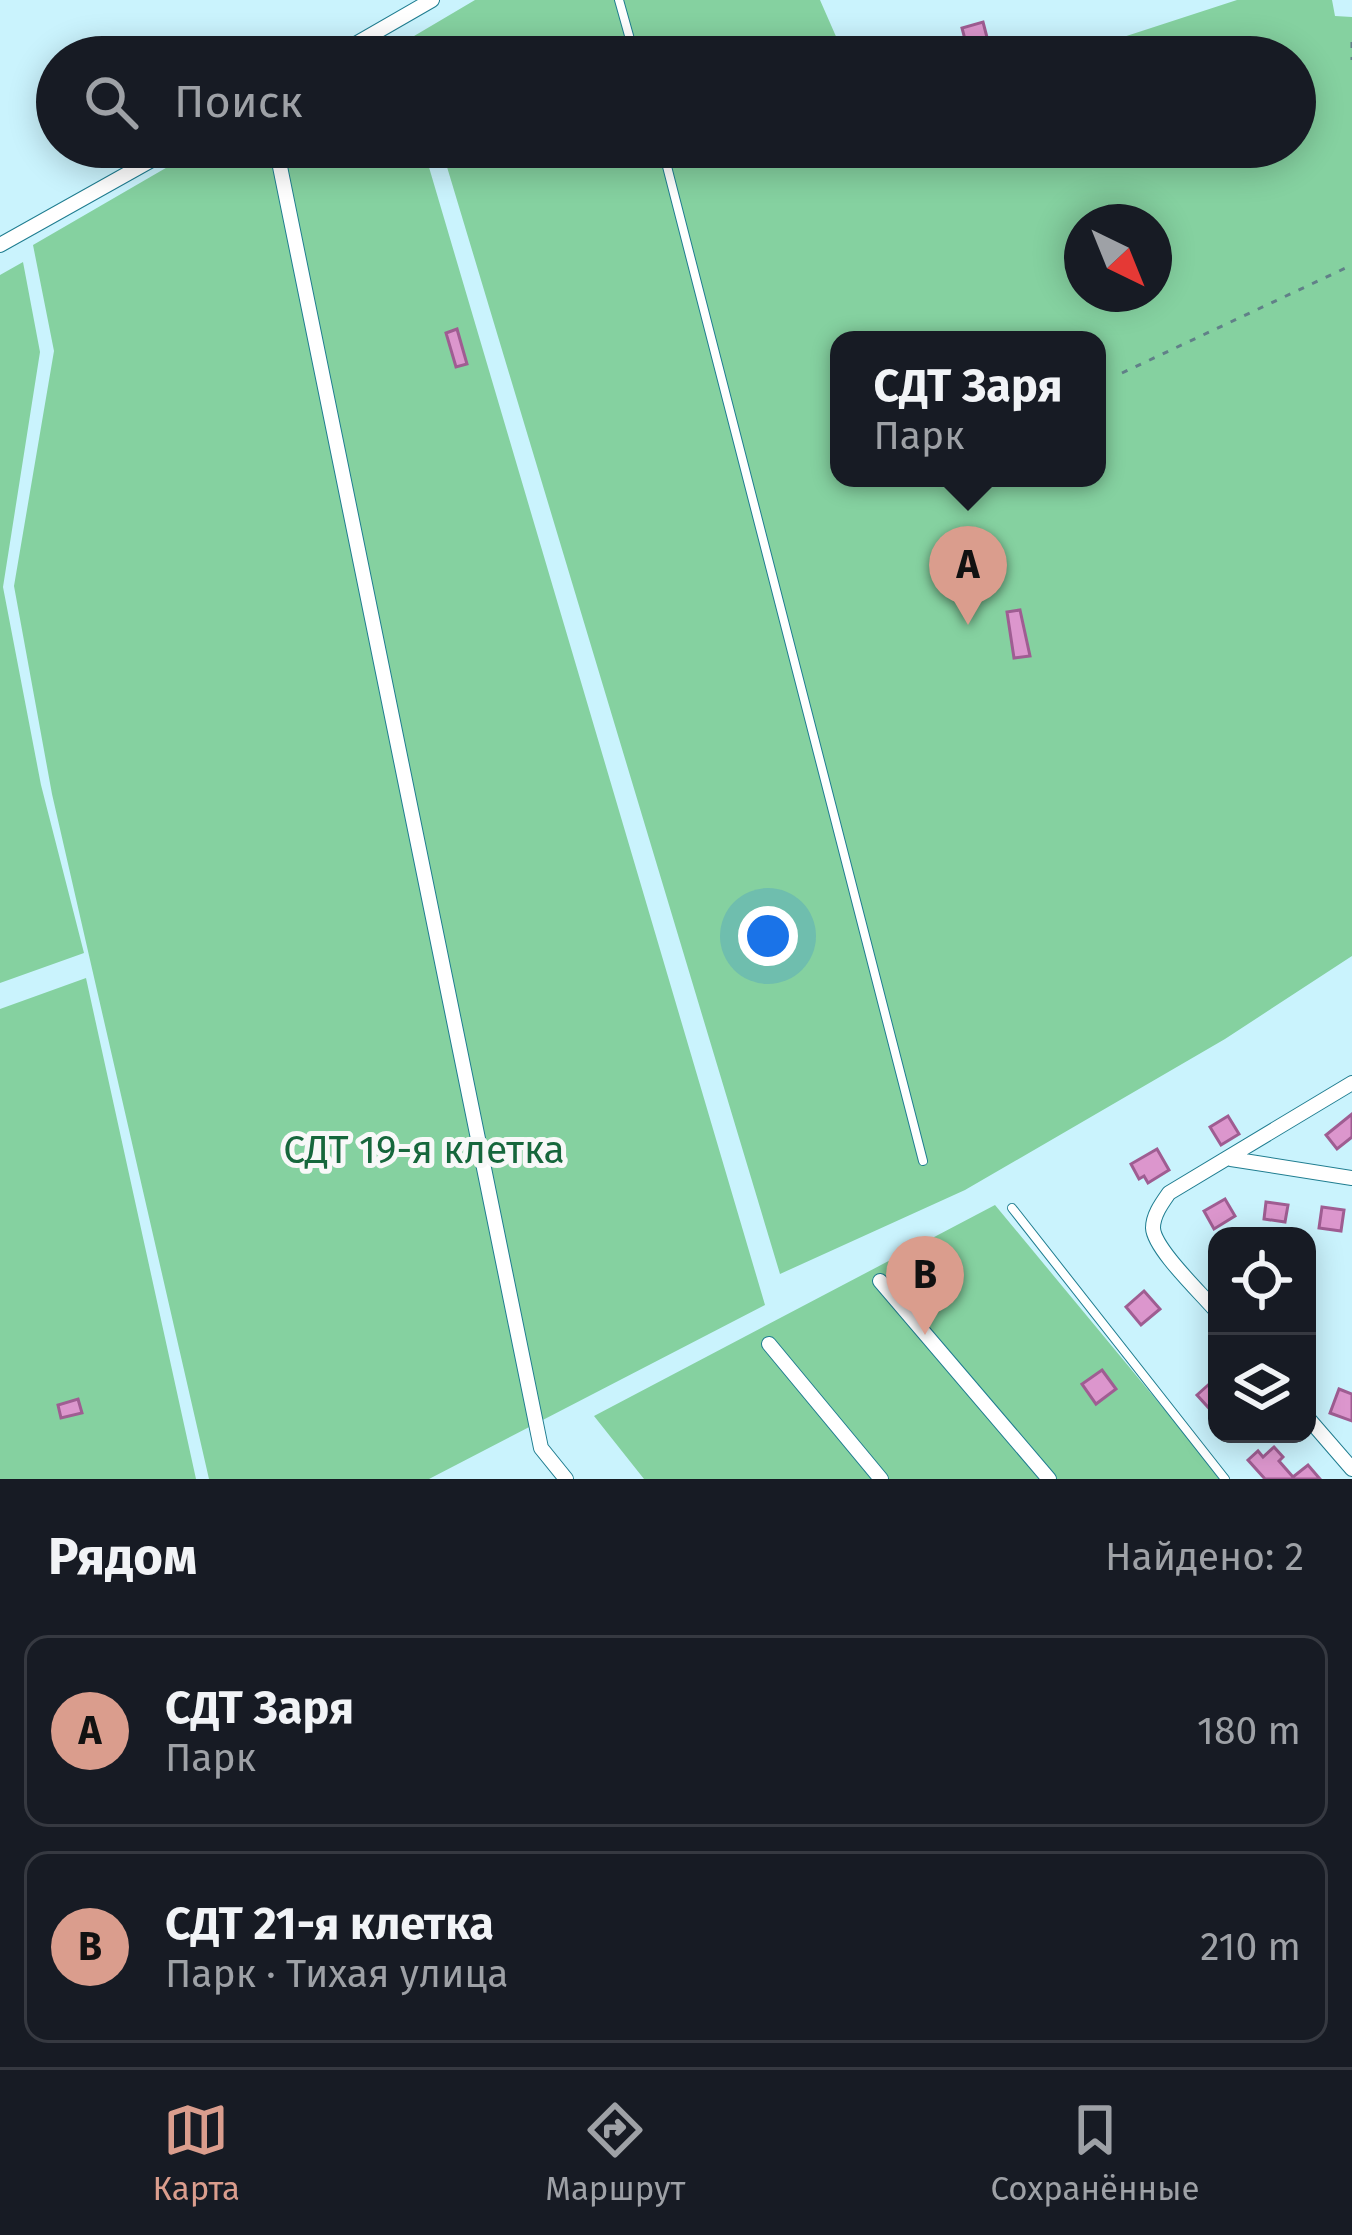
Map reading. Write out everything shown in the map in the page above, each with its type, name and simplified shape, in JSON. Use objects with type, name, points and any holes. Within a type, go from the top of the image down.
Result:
[{"type":"street","points":[[369,36],[432,0]]},
{"type":"street","points":[[0,245],[138,168]]},
{"type":"street","points":[[280,168],[542,1448],[566,1479]]},
{"type":"street","points":[[1208,1302],[1157,1243],[1153,1227],[1157,1210],[1169,1193],[1352,1084]]},
{"type":"street","points":[[1231,1159],[1352,1178]]},
{"type":"street","points":[[880,1281],[1048,1479]]},
{"type":"street","points":[[769,1344],[881,1479]]},
{"type":"street","points":[[1316,1427],[1352,1469]]},
{"type":"lane","points":[[619,0],[629,36]]},
{"type":"lane","points":[[667,168],[923,1161]]},
{"type":"lane","points":[[1012,1208],[1225,1479]]},
{"type":"path","points":[[1352,42],[1352,60]]},
{"type":"path","points":[[1122,373],[1352,265]]},
{"type":"green space","points":[[475,0],[820,0],[836,36],[414,36]]},
{"type":"green space","points":[[1237,0],[1332,0],[1335,16],[1352,17],[1352,956],[1225,1039],[965,1190],[780,1274],[447,168],[1316,168],[1316,36],[1126,36]]},
{"type":"green space","name":"СДТ 19-я клетка","points":[[166,168],[429,168],[765,1305],[429,1479],[209,1479],[52,794],[14,586],[54,351],[33,245]]},
{"type":"green space","points":[[23,262],[40,352],[3,587],[41,785],[84,953],[0,983],[0,275]]},
{"type":"green space","points":[[86,978],[196,1479],[0,1479],[0,1009]]},
{"type":"green space","points":[[995,1205],[1222,1479],[644,1479],[594,1416]]},
{"type":"building","points":[[983,22],[987,36],[964,36],[962,28]]},
{"type":"building","points":[[457,329],[467,364],[456,367],[446,333]]},
{"type":"building","points":[[1020,610],[1030,656],[1014,658],[1007,612]]},
{"type":"building","points":[[1352,1114],[1352,1137],[1337,1149],[1326,1135]]},
{"type":"building","points":[[1228,1116],[1239,1134],[1221,1145],[1210,1127]]},
{"type":"building","points":[[1157,1149],[1169,1170],[1148,1183],[1144,1176],[1139,1179],[1131,1164]]},
{"type":"building","points":[[1225,1199],[1235,1216],[1213,1227],[1204,1211]]},
{"type":"building","points":[[1266,1202],[1288,1205],[1285,1222],[1264,1219]]},
{"type":"building","points":[[1322,1207],[1344,1210],[1341,1231],[1319,1228]]},
{"type":"building","points":[[1144,1291],[1160,1309],[1141,1325],[1126,1307]]},
{"type":"building","points":[[1102,1370],[1116,1389],[1096,1404],[1082,1384]]},
{"type":"building","points":[[1208,1385],[1208,1407],[1197,1395]]},
{"type":"building","points":[[1339,1389],[1352,1394],[1352,1421],[1330,1413]]},
{"type":"building","points":[[78,1399],[82,1413],[61,1418],[58,1405]]},
{"type":"building","points":[[1274,1447],[1293,1477],[1308,1465],[1320,1479],[1265,1479],[1248,1460],[1258,1451],[1263,1457]]},
{"type":"place","name":"СДТ Заря","points":[[968,625]]},
{"type":"place","name":"СДТ 21-я клетка","points":[[925,1335]]}]
